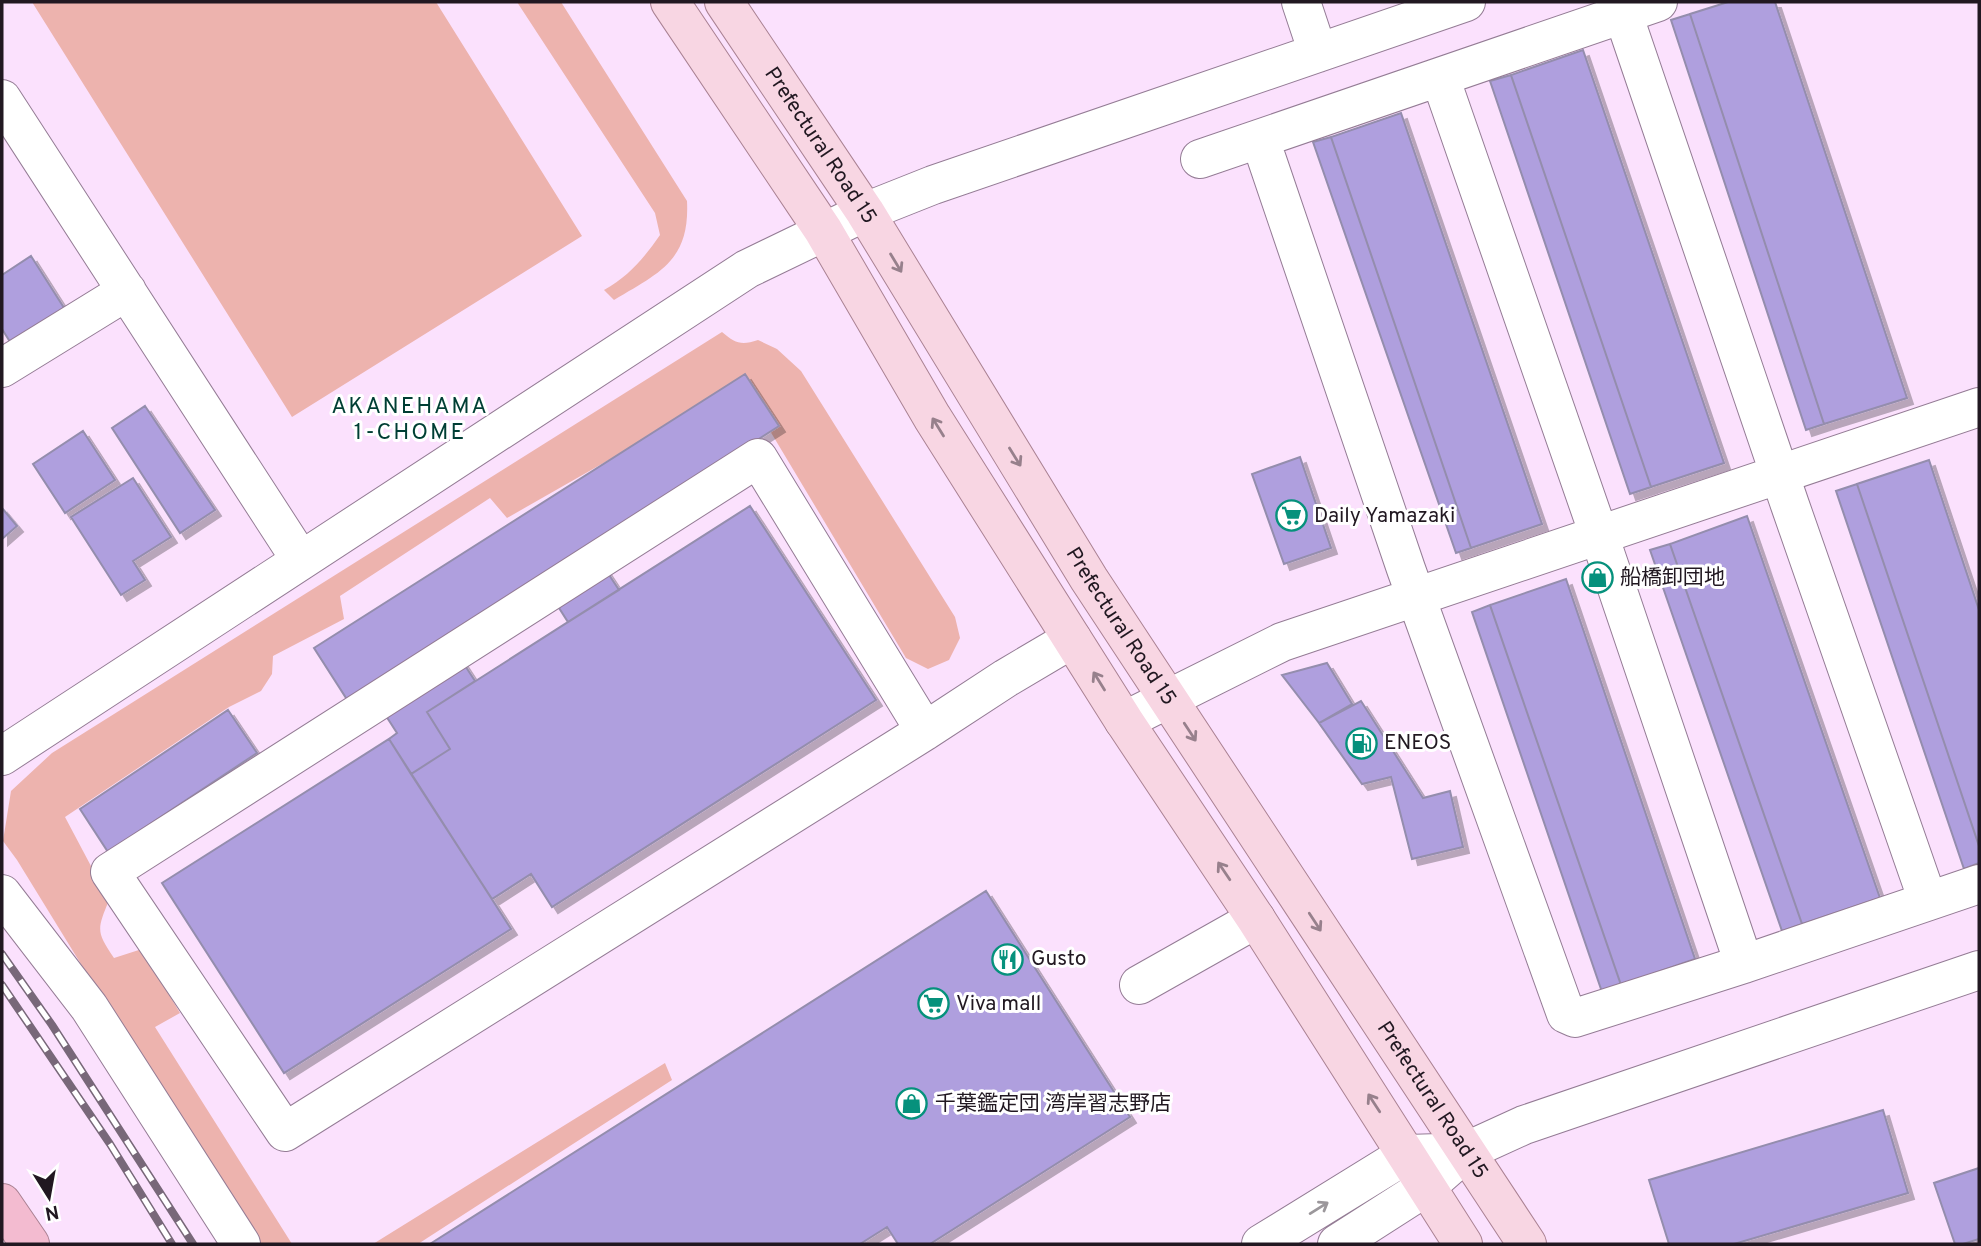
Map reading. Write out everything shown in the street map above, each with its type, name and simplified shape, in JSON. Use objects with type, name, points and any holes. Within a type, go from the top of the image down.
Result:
[{"type":"highway","points":[[2,1203],[30,1244]]},
{"type":"main road","points":[[670,2],[823,230],[932,418],[1124,721],[1256,919],[1407,1154],[1462,1244]]},
{"type":"main road","name":"Prefectural Road 15","points":[[724,2],[865,212],[1089,579],[1527,1244]]},
{"type":"street","points":[[1301,2],[1318,53]]},
{"type":"street","points":[[2,756],[747,269],[823,230],[933,185],[1466,2]]},
{"type":"street","points":[[1200,159],[1440,77],[1633,6],[1779,474],[1928,901]]},
{"type":"street","points":[[1440,77],[1744,964]]},
{"type":"street","points":[[2,99],[300,559]]},
{"type":"street","points":[[1260,139],[1416,597],[1566,1014],[1575,1018],[1979,884]]},
{"type":"street","points":[[2,368],[127,290]]},
{"type":"street","points":[[1124,721],[1282,642],[1979,407]]},
{"type":"street","points":[[925,731],[758,458],[110,872],[285,1132],[1072,639]]},
{"type":"street","points":[[2,894],[89,1007],[241,1244]]},
{"type":"street","points":[[1139,985],[1256,919]]},
{"type":"street","points":[[1337,1244],[1426,1187],[1466,1151],[1524,1125],[1979,970]]},
{"type":"street","points":[[1261,1244],[1407,1154],[1466,1151]]},
{"type":"shaded area","points":[[32,2],[436,2],[582,236],[292,417]]},
{"type":"shaded area","points":[[517,2],[561,2],[687,201],[687,221],[677,252],[658,273],[614,300],[604,290],[635,266],[660,235],[655,213]]},
{"type":"shaded area","points":[[722,332],[738,342],[758,340],[777,349],[801,371],[955,617],[960,638],[949,660],[928,669],[906,658],[742,384],[507,518],[490,498],[340,596],[344,619],[273,656],[272,674],[261,691],[229,707],[65,817],[109,900],[100,930],[104,942],[114,958],[142,949],[180,1013],[155,1027],[292,1244],[253,1244],[3,841],[11,791],[52,753]]},
{"type":"shaded area","points":[[665,1063],[672,1080],[418,1244],[373,1244]]},
{"type":"building","points":[[1728,2],[1775,2],[1907,398],[1824,424],[1690,14]]},
{"type":"building","points":[[1690,14],[1824,424],[1806,430],[1671,20]]},
{"type":"building","points":[[1583,50],[1724,463],[1651,487],[1511,75]]},
{"type":"building","points":[[1511,75],[1651,487],[1630,494],[1490,81]]},
{"type":"building","points":[[1401,113],[1542,524],[1471,548],[1331,137]]},
{"type":"building","points":[[1331,137],[1471,548],[1456,553],[1313,142]]},
{"type":"building","points":[[31,256],[66,311],[12,345],[2,329],[2,275]]},
{"type":"building","points":[[745,374],[779,426],[348,701],[314,648]]},
{"type":"building","points":[[145,406],[215,510],[180,533],[112,428]]},
{"type":"building","points":[[83,431],[115,480],[65,513],[33,464]]},
{"type":"building","points":[[1300,457],[1331,548],[1284,564],[1252,474]]},
{"type":"building","points":[[1929,460],[1979,610],[1979,846],[1857,484]]},
{"type":"building","points":[[133,478],[171,537],[133,561],[145,580],[121,595],[71,517]]},
{"type":"building","points":[[1857,484],[1979,846],[1979,863],[1964,869],[1836,491]]},
{"type":"building","points":[[750,506],[876,700],[552,907],[531,874],[492,899],[411,774],[450,749],[427,712]]},
{"type":"building","points":[[2,508],[17,526],[2,539]]},
{"type":"building","points":[[1747,516],[1880,898],[1802,924],[1670,544]]},
{"type":"building","points":[[1670,544],[1802,924],[1782,931],[1650,550]]},
{"type":"building","points":[[590,546],[619,590],[568,622],[540,578]]},
{"type":"building","points":[[1566,579],[1695,959],[1621,985],[1490,605]]},
{"type":"building","points":[[1490,605],[1621,985],[1602,992],[1472,612]]},
{"type":"building","points":[[447,638],[475,681],[427,712],[450,749],[411,774],[389,739],[397,733],[368,688]]},
{"type":"building","points":[[1327,663],[1352,704],[1319,723],[1282,675]]},
{"type":"building","points":[[1361,701],[1423,798],[1450,791],[1463,847],[1412,859],[1391,777],[1362,784],[1319,723]]},
{"type":"building","points":[[228,710],[257,753],[108,852],[80,809]]},
{"type":"building","points":[[389,739],[511,929],[284,1073],[162,883]]},
{"type":"building","name":"Viva mall","points":[[986,891],[1130,1117],[930,1244],[898,1244],[887,1227],[860,1244],[430,1244]]},
{"type":"building","points":[[1883,1110],[1908,1193],[1734,1244],[1669,1244],[1649,1180]]},
{"type":"building","points":[[1979,1168],[1979,1239],[1955,1244],[1934,1183]]},
{"type":"railway","points":[[2,954],[52,1025],[193,1244]]},
{"type":"railway","points":[[2,985],[110,1144],[172,1244]]},
{"type":"place","name":"Daily Yamazaki","points":[[1291,516]]},
{"type":"place","name":"船橋卸団地","points":[[1597,578]]},
{"type":"place","name":"ENEOS","points":[[1361,743]]},
{"type":"place","name":"Gusto","points":[[1008,959]]},
{"type":"place","name":"Viva mall","points":[[933,1004]]},
{"type":"place","name":"千葉鑑定団 湾岸習志野店","points":[[912,1104]]},
{"type":"district","name":"AKANEHAMA 1-CHOME","points":[[410,420]]}]
